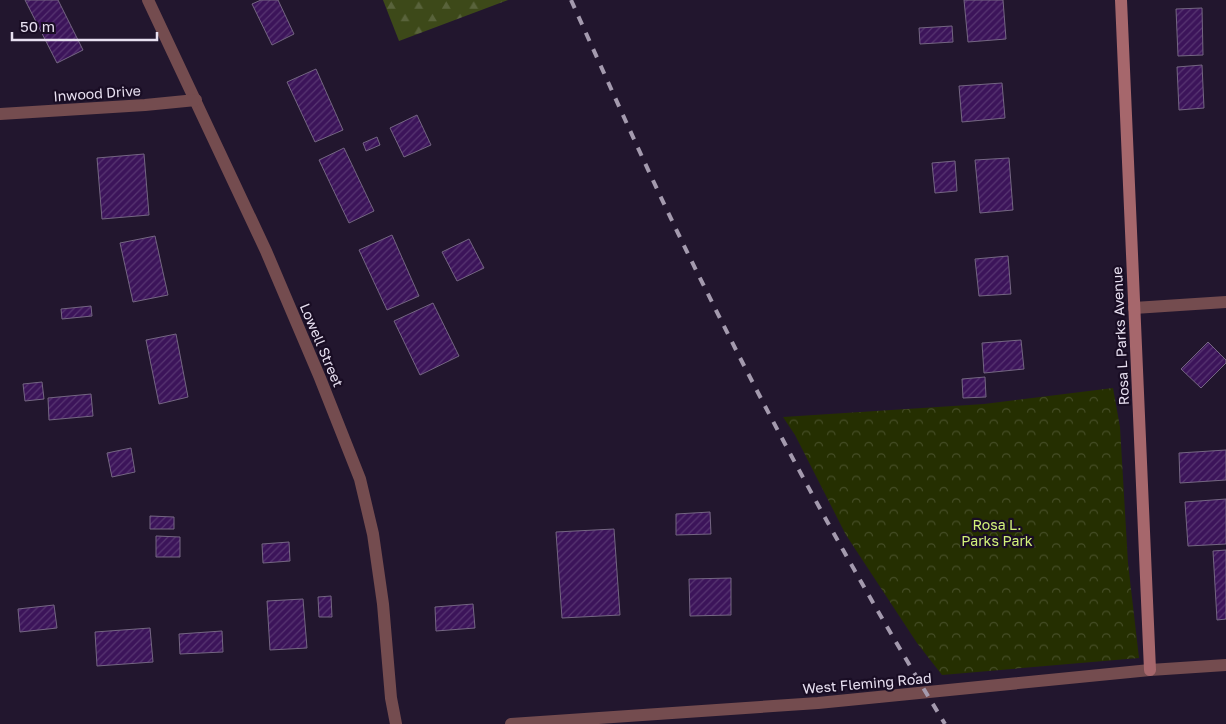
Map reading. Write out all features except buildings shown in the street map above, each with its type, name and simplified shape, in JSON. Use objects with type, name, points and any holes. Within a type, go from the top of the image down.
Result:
[{"type":"street","name":"Lowell Street","points":[[148,0],[266,251],[320,378],[360,479],[373,534],[383,604],[391,698],[396,724]]},
{"type":"street","name":"Rosa L Parks Avenue","points":[[1121,0],[1150,670]]},
{"type":"street","name":"Inwood Drive","points":[[0,114],[196,100]]},
{"type":"street","points":[[1134,308],[1226,302]]},
{"type":"street","name":"West Fleming Road","points":[[511,724],[818,703],[1226,664]]},
{"type":"green space","points":[[383,0],[508,0],[399,41]]},
{"type":"green space","name":"Rosa L. Parks Park","points":[[1113,388],[1120,427],[1128,563],[1139,658],[942,675],[917,643],[846,535],[795,435],[783,417],[984,404]]},
{"type":"railway","points":[[571,0],[688,254],[762,400],[851,564],[945,724]]}]
